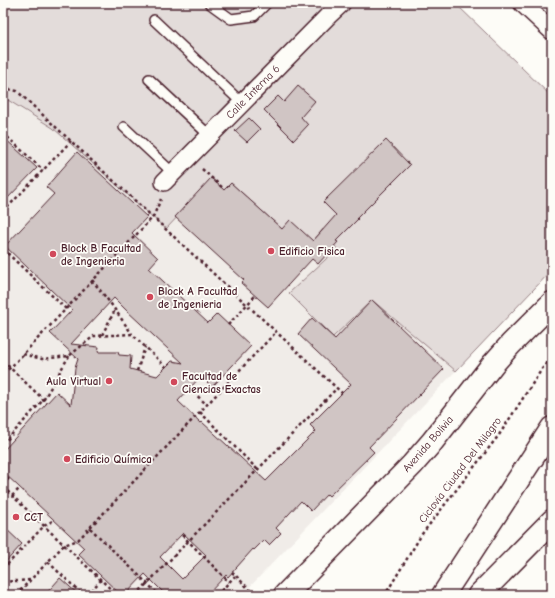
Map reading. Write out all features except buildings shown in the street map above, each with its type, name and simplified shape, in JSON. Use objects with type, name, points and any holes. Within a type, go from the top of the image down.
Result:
[{"type":"street","name":"Calle Interna 6","points":[[167,183],[242,103],[342,3]]},
{"type":"street","points":[[522,3],[552,31]]},
{"type":"street","name":"Avenida Bolivia","points":[[282,595],[292,588],[412,465],[432,442],[493,364],[552,303]]},
{"type":"street","points":[[443,595],[552,428]]},
{"type":"street","points":[[479,595],[552,522]]},
{"type":"lane","points":[[209,3],[231,20],[254,16],[267,3]]},
{"type":"lane","points":[[154,20],[242,103]]},
{"type":"lane","points":[[149,79],[210,136]]},
{"type":"lane","points":[[124,127],[167,183]]},
{"type":"path","points":[[3,88],[17,91],[342,393]]},
{"type":"path","points":[[3,133],[43,170]]},
{"type":"path","points":[[3,212],[71,141]]},
{"type":"path","points":[[202,169],[224,189]]},
{"type":"path","points":[[3,373],[10,368],[153,217],[167,183]]},
{"type":"path","points":[[3,249],[66,309]]},
{"type":"path","points":[[92,280],[132,334],[166,367]]},
{"type":"path","points":[[228,325],[255,296]]},
{"type":"path","points":[[102,335],[115,310]]},
{"type":"path","points":[[16,595],[64,545],[78,540],[90,528],[276,332]]},
{"type":"path","points":[[3,444],[44,399],[69,356],[94,336],[132,334]]},
{"type":"path","points":[[138,371],[145,347]]},
{"type":"path","points":[[23,354],[42,359],[69,356]]},
{"type":"path","name":"Ciclovia Ciudad Del Milagro","points":[[383,595],[388,590],[422,534],[499,434],[552,356]]},
{"type":"path","points":[[3,361],[47,403]]},
{"type":"path","points":[[189,388],[207,405]]},
{"type":"path","points":[[136,595],[337,388]]},
{"type":"path","points":[[200,412],[258,470]]},
{"type":"path","points":[[9,478],[3,486],[12,496],[117,595]]},
{"type":"path","points":[[12,496],[20,488]]},
{"type":"path","points":[[36,519],[44,511]]},
{"type":"path","points":[[29,520],[33,516]]},
{"type":"path","points":[[3,569],[44,526],[54,520]]},
{"type":"path","points":[[90,528],[159,595]]},
{"type":"path","points":[[182,535],[229,582]]},
{"type":"path","points":[[48,562],[84,595]]},
{"type":"path","points":[[232,572],[252,592]]},
{"type":"path","points":[[217,595],[235,576]]},
{"type":"path","points":[[3,582],[30,580]]},
{"type":"path","points":[[87,595],[101,580]]},
{"type":"shaded area","points":[[3,3],[455,3],[552,97],[552,270],[242,595],[3,595]]},
{"type":"shaded area","points":[[3,3],[455,3],[552,97],[552,270],[456,371],[372,300],[333,337],[289,293],[337,249],[323,229],[313,241],[282,229],[231,183],[224,190],[213,179],[166,229],[53,128],[3,97]]},
{"type":"place","name":"Edificio Fisica","points":[[271,251]]},
{"type":"place","name":"Block B Facultad de Ingenieria","points":[[53,254]]},
{"type":"place","name":"Block A Facultad de Ingenieria","points":[[150,297]]},
{"type":"place","name":"Aula Virtual","points":[[109,381]]},
{"type":"place","name":"Facultad de Ciencias Exactas","points":[[174,382]]},
{"type":"place","name":"Edificio Química","points":[[67,459]]},
{"type":"place","name":"CCT","points":[[16,517]]}]
